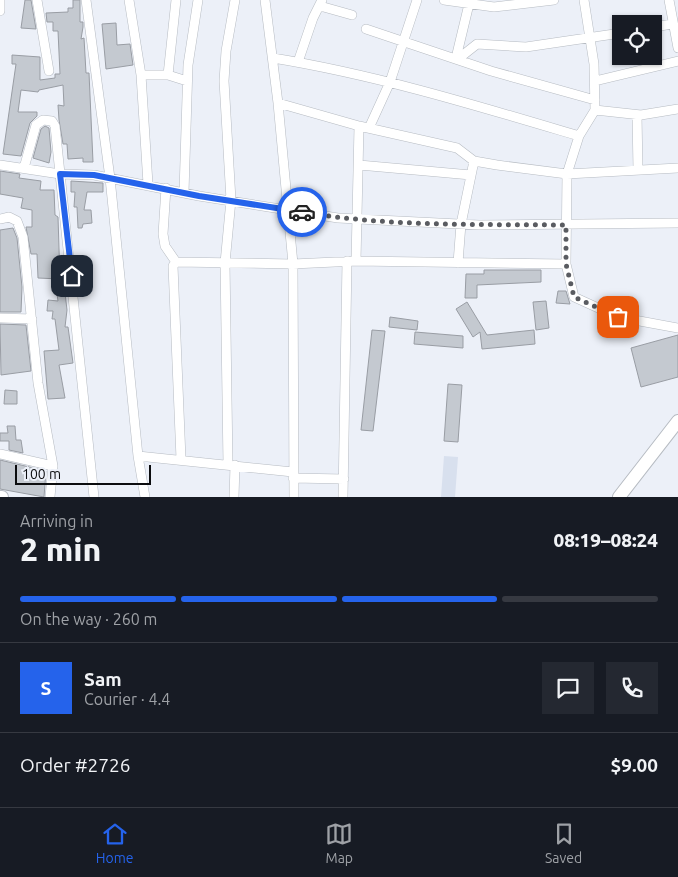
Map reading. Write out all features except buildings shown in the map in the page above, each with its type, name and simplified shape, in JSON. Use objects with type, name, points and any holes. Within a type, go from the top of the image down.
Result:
[{"type":"main road","points":[[619,497],[678,421]]},
{"type":"street","points":[[0,0],[0,11]]},
{"type":"street","points":[[37,0],[48,71]]},
{"type":"street","points":[[86,0],[110,178],[138,456],[145,497]]},
{"type":"street","points":[[129,0],[141,75],[148,184]]},
{"type":"street","points":[[168,75],[176,0]]},
{"type":"street","points":[[184,192],[187,81],[198,0]]},
{"type":"street","points":[[234,497],[225,263],[231,200],[224,82],[226,51],[235,0]]},
{"type":"street","points":[[265,0],[278,103],[293,264],[294,497]]},
{"type":"street","points":[[369,128],[390,82],[417,0]]},
{"type":"street","points":[[444,0],[469,4],[554,0]]},
{"type":"street","points":[[584,0],[588,40],[596,81],[595,110],[579,136],[567,174],[566,264],[574,297],[618,317],[678,328]]},
{"type":"street","points":[[669,0],[678,48]]},
{"type":"street","points":[[298,62],[313,18],[321,3],[352,15]]},
{"type":"street","points":[[457,58],[469,4]]},
{"type":"street","points":[[662,26],[672,24]]},
{"type":"street","points":[[366,29],[404,40],[491,71],[595,100]]},
{"type":"street","points":[[457,58],[477,44],[526,47],[588,40],[612,35]]},
{"type":"street","points":[[273,58],[390,82],[579,136]]},
{"type":"street","points":[[596,81],[678,61]]},
{"type":"street","points":[[141,75],[168,75],[187,81]]},
{"type":"street","points":[[278,103],[359,126],[457,148],[474,161],[542,173],[567,174],[678,168]]},
{"type":"street","points":[[595,110],[637,115],[678,109]]},
{"type":"street","points":[[637,115],[638,170]]},
{"type":"street","points":[[24,168],[36,125],[42,120],[47,120],[55,126],[94,497]]},
{"type":"street","points":[[343,497],[352,261],[358,219],[359,126]]},
{"type":"street","points":[[458,263],[461,224],[474,161]]},
{"type":"street","points":[[0,164],[60,174],[110,178],[289,210],[358,219],[461,224],[678,223]]},
{"type":"street","points":[[359,165],[471,175]]},
{"type":"street","points":[[166,188],[164,246],[176,262]]},
{"type":"street","points":[[0,219],[10,217],[17,221],[23,237],[38,383],[53,466],[50,497]]},
{"type":"street","points":[[176,262],[293,264],[352,261],[566,264]]},
{"type":"street","points":[[176,262],[173,266],[181,459]]},
{"type":"street","points":[[0,318],[32,319]]},
{"type":"street","points":[[0,454],[53,466]]},
{"type":"street","points":[[138,456],[181,459],[293,475],[344,479]]},
{"type":"shaded area","points":[[444,456],[458,457],[455,497],[441,497]]},
{"type":"way so far","points":[[302,212],[338,218],[461,224],[566,225],[566,264],[574,297],[618,317]]},
{"type":"route","points":[[72,276],[60,174],[94,175],[148,184],[199,196],[302,212]]}]
